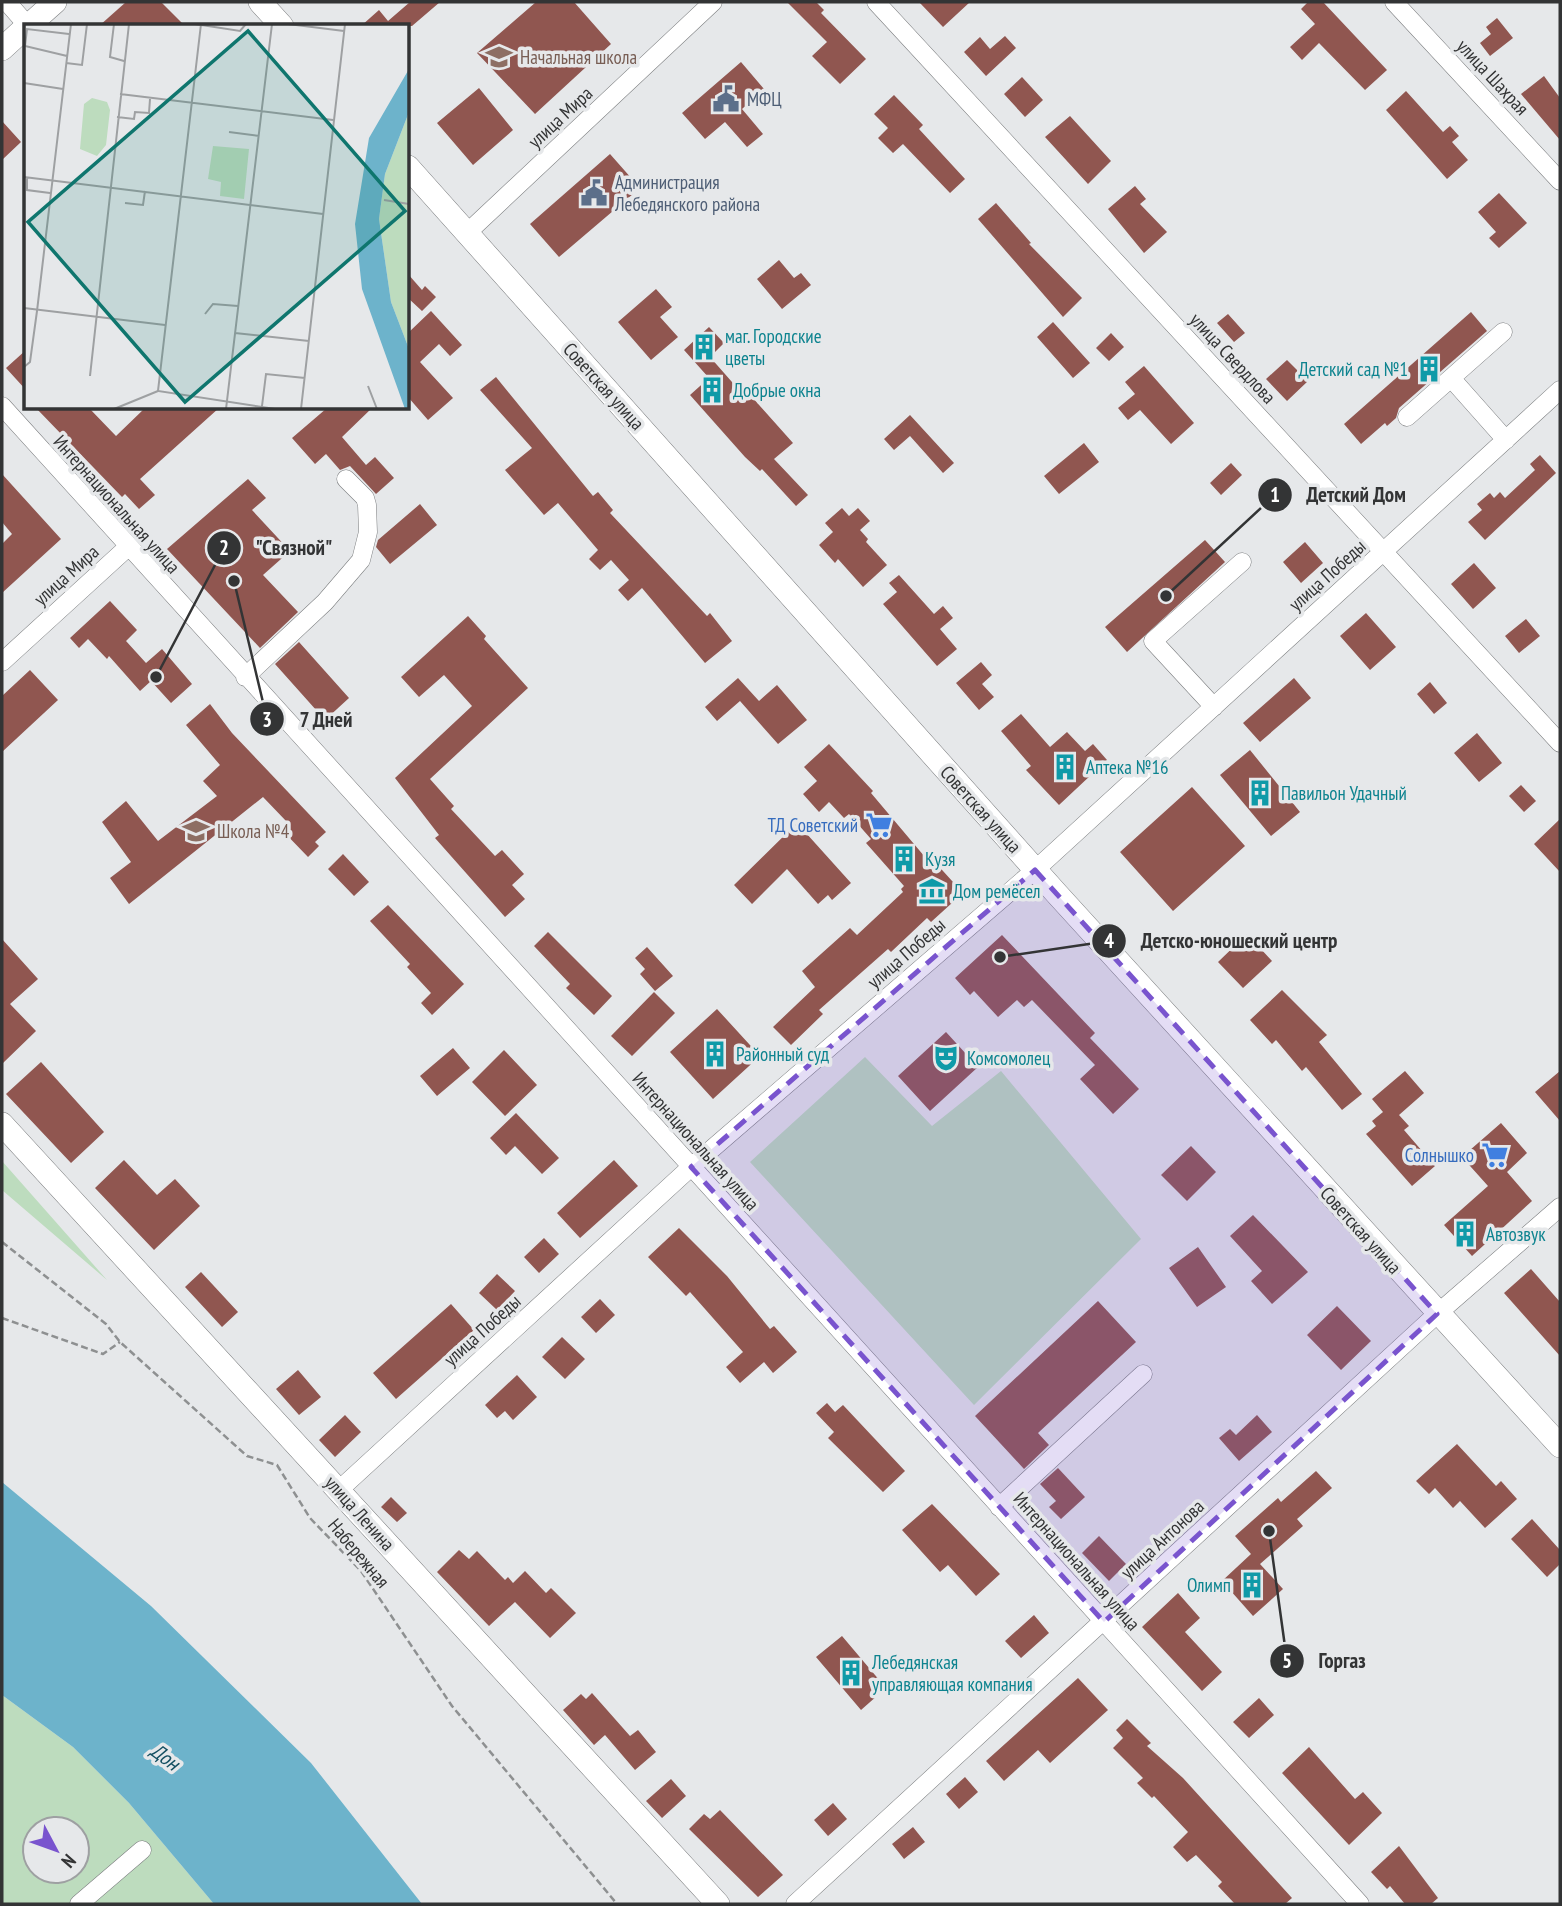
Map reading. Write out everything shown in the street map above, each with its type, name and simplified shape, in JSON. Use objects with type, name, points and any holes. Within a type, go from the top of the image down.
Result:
[{"type":"main road","points":[[29,24],[55,2]]},
{"type":"main road","points":[[260,2],[280,24]]},
{"type":"main road","points":[[2,49],[24,29]]},
{"type":"main road","name":"Советская улица","points":[[410,169],[1035,870],[1560,1446]]},
{"type":"main road","name":"улица Ленина","points":[[2,1124],[718,1904]]},
{"type":"street","points":[[7,2],[25,24]]},
{"type":"street","name":"улица Мира","points":[[467,233],[713,2]]},
{"type":"street","name":"улица Свердлова","points":[[876,2],[1560,743]]},
{"type":"street","name":"улица Шахрая","points":[[1394,2],[1560,181]]},
{"type":"street","points":[[1407,416],[1503,332]]},
{"type":"street","points":[[1451,378],[1506,440]]},
{"type":"street","name":"улица Победы","points":[[339,1490],[691,1167],[1035,870],[1560,390]]},
{"type":"street","name":"Интернациональная улица","points":[[2,406],[1360,1904]]},
{"type":"street","points":[[245,677],[325,602],[361,560],[368,532],[367,505],[365,498],[346,479]]},
{"type":"street","name":"улица Мира","points":[[2,662],[128,547]]},
{"type":"street","points":[[1214,707],[1153,641],[1242,562]]},
{"type":"street","name":"улица Антонова","points":[[795,1904],[1437,1314],[1560,1207]]},
{"type":"street","points":[[999,1507],[1143,1374]]},
{"type":"street","points":[[79,1904],[142,1850]]},
{"type":"path","name":"Набережная","points":[[2,1242],[106,1324],[120,1342],[247,1456],[277,1465],[310,1518],[361,1571],[452,1706],[617,1904]]},
{"type":"path","points":[[2,1318],[103,1354],[120,1342]]},
{"type":"highlighted area","points":[[1035,870],[1437,1314],[1104,1622],[691,1167]]},
{"type":"green space","points":[[865,1057],[932,1126],[1001,1071],[1141,1239],[974,1405],[750,1162]]},
{"type":"green space","points":[[2,1161],[107,1280],[2,1190]]},
{"type":"green space","points":[[2,1695],[73,1747],[129,1803],[214,1904],[2,1904]]},
{"type":"water","name":"Дон","points":[[2,1482],[151,1606],[311,1763],[422,1904],[214,1904],[129,1803],[73,1747],[2,1695]]},
{"type":"building","points":[[126,2],[161,2],[183,24],[101,24]]},
{"type":"building","points":[[410,2],[440,2],[412,26],[363,24],[379,10],[388,21]]},
{"type":"building","name":"Начальная школа","points":[[536,2],[574,2],[611,44],[535,114],[477,53]]},
{"type":"building","points":[[787,2],[816,2],[824,10],[821,13],[866,59],[840,84],[812,56],[827,42]]},
{"type":"building","points":[[919,2],[970,2],[943,27]]},
{"type":"building","points":[[1308,2],[1323,2],[1387,70],[1365,90],[1319,43],[1302,60],[1290,47],[1315,24],[1301,9]]},
{"type":"building","points":[[1497,18],[1513,38],[1490,56],[1480,43],[1491,34],[1486,27]]},
{"type":"building","points":[[1005,36],[1016,48],[986,76],[964,52],[980,37],[990,49]]},
{"type":"building","name":"МФЦ","points":[[741,62],[764,89],[742,109],[763,134],[747,147],[725,122],[705,139],[682,113]]},
{"type":"building","points":[[1544,76],[1560,98],[1560,140],[1521,94]]},
{"type":"building","points":[[1022,77],[1043,100],[1025,117],[1004,94]]},
{"type":"building","points":[[479,88],[513,130],[473,165],[437,123]]},
{"type":"building","points":[[1406,91],[1443,132],[1450,126],[1459,136],[1452,142],[1468,160],[1447,179],[1386,110]]},
{"type":"building","points":[[894,95],[923,125],[919,129],[965,179],[950,193],[903,144],[893,153],[878,138],[888,128],[874,114]]},
{"type":"building","points":[[1070,116],[1111,161],[1088,184],[1045,137]]},
{"type":"building","points":[[2,121],[21,142],[2,160]]},
{"type":"building","points":[[610,154],[640,188],[559,257],[530,224]]},
{"type":"building","points":[[1135,186],[1146,199],[1140,204],[1167,232],[1144,253],[1108,209]]},
{"type":"building","points":[[1499,193],[1527,223],[1499,248],[1489,238],[1496,232],[1478,212]]},
{"type":"building","points":[[996,203],[1031,243],[1029,244],[1082,298],[1063,317],[978,219]]},
{"type":"building","points":[[779,260],[794,278],[801,273],[811,285],[782,309],[757,279]]},
{"type":"building","points":[[410,276],[422,290],[425,286],[436,297],[422,311],[410,300]]},
{"type":"building","points":[[656,289],[672,307],[660,317],[678,337],[651,360],[618,322]]},
{"type":"building","points":[[431,311],[462,345],[450,356],[439,344],[420,362],[453,398],[428,420],[410,399],[410,331]]},
{"type":"building","name":"Детский сад №1","points":[[1471,312],[1487,331],[1399,408],[1396,418],[1387,426],[1385,423],[1361,444],[1344,424]]},
{"type":"building","points":[[1228,314],[1245,333],[1234,342],[1217,323]]},
{"type":"building","points":[[1053,322],[1090,363],[1073,378],[1037,337]]},
{"type":"building","points":[[709,327],[724,343],[710,357],[739,390],[743,387],[793,443],[774,459],[808,495],[796,506],[762,469],[760,471],[745,457],[690,395],[709,378],[684,350]]},
{"type":"building","points":[[1111,333],[1124,347],[1109,361],[1096,348]]},
{"type":"building","points":[[24,352],[24,388],[6,368]]},
{"type":"building","points":[[1287,360],[1308,381],[1287,401],[1266,379]]},
{"type":"building","points":[[1144,366],[1194,423],[1171,444],[1140,410],[1128,420],[1118,408],[1135,394],[1125,382]]},
{"type":"building","points":[[496,377],[593,496],[598,492],[613,510],[610,513],[707,616],[710,613],[732,641],[705,663],[642,588],[628,601],[618,590],[629,580],[611,560],[600,570],[589,559],[598,550],[558,503],[544,515],[505,470],[532,448],[480,390]]},
{"type":"building","points":[[38,410],[91,410],[116,436],[143,410],[217,410],[140,479],[155,495],[139,509],[125,494],[122,497]]},
{"type":"building","points":[[325,410],[370,410],[342,437],[366,465],[375,457],[394,478],[376,494],[350,466],[340,470],[326,454],[315,464],[292,438]]},
{"type":"building","points":[[910,415],[954,463],[943,473],[910,436],[894,450],[884,439]]},
{"type":"building","points":[[1084,443],[1099,462],[1059,494],[1044,476]]},
{"type":"building","points":[[1540,455],[1556,473],[1485,540],[1468,522],[1482,510],[1477,504],[1490,493],[1494,498],[1500,492],[1505,498],[1535,470],[1530,464]]},
{"type":"building","points":[[1231,463],[1242,475],[1221,495],[1210,483]]},
{"type":"building","points":[[2,474],[61,539],[2,593],[2,544],[12,534],[2,522]]},
{"type":"building","points":[[248,479],[266,498],[252,510],[290,551],[263,575],[298,612],[260,648],[167,549]]},
{"type":"building","points":[[420,504],[437,525],[390,564],[376,547],[378,540]]},
{"type":"building","points":[[842,508],[849,516],[858,508],[870,521],[860,530],[868,539],[866,542],[887,565],[863,587],[838,559],[835,563],[819,545],[833,532],[825,523]]},
{"type":"building","points":[[1205,540],[1225,562],[1127,652],[1105,627]]},
{"type":"building","points":[[1305,542],[1323,563],[1301,583],[1283,562]]},
{"type":"building","points":[[1474,563],[1496,588],[1473,609],[1451,584]]},
{"type":"building","points":[[899,575],[934,614],[943,606],[953,618],[940,629],[957,649],[937,666],[883,604],[897,592],[889,583]]},
{"type":"building","points":[[110,601],[137,630],[126,641],[146,663],[162,649],[192,684],[171,703],[151,681],[140,691],[109,656],[107,659],[88,639],[79,648],[70,638]]},
{"type":"building","points":[[1366,613],[1396,647],[1370,670],[1340,636]]},
{"type":"building","points":[[468,616],[486,636],[484,639],[528,688],[430,779],[454,806],[451,809],[495,856],[502,850],[524,874],[512,885],[525,899],[505,917],[435,838],[439,835],[395,778],[472,706],[444,675],[419,697],[401,677]]},
{"type":"building","points":[[1526,619],[1540,636],[1519,653],[1505,636]]},
{"type":"building","points":[[299,642],[349,698],[325,720],[275,664]]},
{"type":"building","points":[[981,662],[992,675],[982,684],[994,697],[979,710],[956,683]]},
{"type":"building","points":[[30,670],[58,700],[2,752],[2,696]]},
{"type":"building","points":[[738,678],[759,701],[777,685],[807,720],[778,744],[740,701],[717,721],[705,707]]},
{"type":"building","points":[[1294,678],[1311,698],[1260,742],[1243,723]]},
{"type":"building","points":[[1430,682],[1447,703],[1434,714],[1417,694]]},
{"type":"building","name":"Школа №4","points":[[210,704],[232,733],[326,832],[315,842],[319,846],[308,857],[280,828],[287,822],[263,797],[129,904],[110,878],[131,862],[102,822],[126,801],[158,841],[217,796],[203,781],[220,765],[186,725]]},
{"type":"building","name":"Аптека №16","points":[[1021,714],[1050,747],[1067,732],[1085,751],[1093,744],[1107,760],[1059,805],[1026,770],[1031,766],[1001,731]]},
{"type":"building","points":[[1477,733],[1502,763],[1479,782],[1454,753]]},
{"type":"building","points":[[829,744],[873,791],[871,793],[930,863],[933,860],[963,893],[931,922],[927,918],[891,952],[888,949],[819,1010],[823,1014],[791,1045],[773,1027],[815,987],[802,971],[850,928],[857,935],[903,892],[901,889],[904,886],[866,843],[871,839],[849,814],[844,818],[829,802],[819,812],[803,794],[817,781],[804,767]]},
{"type":"building","name":"Павильон Удачный","points":[[1250,750],[1300,812],[1271,836],[1220,775]]},
{"type":"building","points":[[1521,785],[1536,801],[1524,812],[1509,796]]},
{"type":"building","points":[[1192,787],[1245,846],[1173,911],[1120,852]]},
{"type":"building","points":[[1560,819],[1560,872],[1534,844]]},
{"type":"building","points":[[797,823],[851,883],[832,900],[828,895],[818,904],[787,869],[752,904],[734,885]]},
{"type":"building","points":[[343,854],[369,882],[354,896],[328,869]]},
{"type":"building","points":[[388,905],[464,984],[432,1015],[421,1003],[431,993],[407,967],[410,964],[370,921]]},
{"type":"building","points":[[548,932],[612,996],[594,1015],[566,988],[570,984],[534,946]]},
{"type":"building","points":[[1247,934],[1272,961],[1243,988],[1218,962]]},
{"type":"building","points":[[1002,935],[1095,1033],[1090,1038],[1139,1089],[1113,1114],[1080,1079],[1095,1065],[1032,1000],[1024,1007],[1017,1000],[998,1017],[974,991],[970,995],[955,978]]},
{"type":"building","points":[[2,939],[38,979],[10,1004],[36,1031],[2,1064]]},
{"type":"building","points":[[647,947],[673,976],[655,991],[640,974],[645,969],[635,958]]},
{"type":"building","points":[[1282,990],[1327,1035],[1319,1042],[1362,1094],[1342,1110],[1306,1067],[1302,1071],[1276,1040],[1272,1044],[1250,1020]]},
{"type":"building","points":[[654,992],[675,1013],[632,1056],[611,1036]]},
{"type":"building","name":"Районный суд","points":[[717,1009],[760,1056],[713,1099],[670,1052]]},
{"type":"building","points":[[946,1032],[978,1067],[930,1111],[898,1076]]},
{"type":"building","points":[[453,1048],[470,1068],[437,1096],[420,1076]]},
{"type":"building","points":[[504,1050],[537,1085],[505,1116],[472,1082]]},
{"type":"building","points":[[41,1062],[104,1132],[71,1163],[6,1094]]},
{"type":"building","points":[[1405,1071],[1424,1093],[1399,1115],[1409,1126],[1404,1130],[1435,1166],[1412,1186],[1366,1134],[1376,1126],[1372,1121],[1383,1112],[1372,1099]]},
{"type":"building","points":[[1560,1071],[1560,1121],[1535,1092]]},
{"type":"building","points":[[516,1113],[559,1158],[542,1174],[515,1146],[506,1155],[490,1138]]},
{"type":"building","points":[[1501,1123],[1527,1153],[1507,1172],[1532,1201],[1472,1256],[1444,1225],[1488,1186],[1462,1157]]},
{"type":"building","points":[[1191,1146],[1216,1172],[1187,1201],[1161,1175]]},
{"type":"building","points":[[124,1160],[157,1195],[175,1179],[200,1206],[154,1250],[95,1188]]},
{"type":"building","points":[[614,1160],[638,1186],[580,1238],[557,1213]]},
{"type":"building","points":[[1253,1215],[1308,1272],[1272,1304],[1251,1281],[1262,1271],[1230,1236]]},
{"type":"building","points":[[679,1228],[727,1276],[770,1329],[774,1326],[797,1352],[773,1373],[764,1362],[740,1383],[726,1367],[743,1352],[690,1292],[686,1296],[648,1257]]},
{"type":"building","points":[[544,1238],[559,1254],[539,1273],[524,1257]]},
{"type":"building","points":[[1198,1247],[1226,1287],[1197,1307],[1169,1268]]},
{"type":"building","points":[[1531,1269],[1560,1302],[1560,1356],[1504,1293]]},
{"type":"building","points":[[201,1272],[238,1312],[222,1327],[185,1287]]},
{"type":"building","points":[[497,1274],[515,1291],[497,1310],[479,1293]]},
{"type":"building","points":[[600,1299],[615,1315],[596,1333],[581,1317]]},
{"type":"building","points":[[1098,1301],[1136,1342],[1038,1433],[1049,1445],[1024,1469],[975,1416]]},
{"type":"building","points":[[451,1304],[474,1330],[396,1399],[373,1373]]},
{"type":"building","points":[[1337,1306],[1371,1341],[1341,1370],[1307,1335]]},
{"type":"building","points":[[562,1337],[585,1359],[565,1379],[542,1357]]},
{"type":"building","points":[[298,1370],[321,1397],[299,1415],[276,1389]]},
{"type":"building","points":[[517,1375],[537,1397],[513,1420],[505,1411],[497,1418],[485,1405]]},
{"type":"building","points":[[827,1403],[835,1412],[843,1405],[905,1471],[883,1492],[828,1438],[834,1432],[816,1413]]},
{"type":"building","points":[[345,1415],[361,1432],[335,1457],[319,1440]]},
{"type":"building","points":[[1257,1415],[1272,1432],[1239,1461],[1219,1438],[1230,1429],[1236,1435]]},
{"type":"building","points":[[1457,1444],[1496,1486],[1501,1481],[1517,1499],[1485,1528],[1460,1501],[1453,1508],[1435,1488],[1429,1494],[1416,1481]]},
{"type":"building","points":[[1058,1468],[1085,1497],[1061,1519],[1049,1507],[1056,1501],[1040,1484]]},
{"type":"building","points":[[1316,1471],[1332,1488],[1297,1519],[1303,1526],[1260,1564],[1283,1589],[1253,1616],[1222,1581],[1251,1554],[1235,1536],[1278,1498],[1281,1502]]},
{"type":"building","points":[[391,1497],[407,1513],[397,1522],[381,1507]]},
{"type":"building","points":[[932,1504],[1000,1574],[976,1596],[948,1565],[940,1572],[902,1530]]},
{"type":"building","points":[[1532,1519],[1560,1550],[1560,1564],[1547,1577],[1511,1539]]},
{"type":"building","points":[[1099,1536],[1126,1564],[1109,1581],[1082,1553]]},
{"type":"building","points":[[459,1550],[469,1559],[477,1551],[505,1580],[508,1577],[513,1583],[525,1571],[546,1593],[551,1588],[576,1613],[550,1638],[515,1602],[489,1626],[437,1572]]},
{"type":"building","points":[[1178,1593],[1200,1618],[1185,1632],[1222,1672],[1202,1691],[1142,1627]]},
{"type":"building","points":[[1034,1615],[1049,1633],[1021,1658],[1005,1641]]},
{"type":"building","name":"Лебедянская управляющая компания","points":[[842,1636],[886,1688],[861,1710],[816,1657]]},
{"type":"building","points":[[1078,1678],[1108,1710],[1050,1763],[1038,1750],[1004,1781],[986,1761]]},
{"type":"building","points":[[592,1693],[630,1736],[638,1730],[656,1752],[635,1770],[605,1735],[594,1745],[563,1710],[581,1694],[586,1699]]},
{"type":"building","points":[[1259,1698],[1274,1715],[1249,1738],[1233,1722]]},
{"type":"building","points":[[1127,1719],[1151,1743],[1147,1746],[1183,1778],[1292,1898],[1285,1904],[1235,1904],[1218,1886],[1222,1882],[1196,1855],[1187,1862],[1173,1847],[1188,1832],[1154,1796],[1152,1798],[1137,1783],[1143,1778],[1113,1748],[1123,1738],[1116,1730]]},
{"type":"building","points":[[1309,1747],[1355,1799],[1363,1792],[1382,1813],[1349,1845],[1282,1773]]},
{"type":"building","points":[[965,1777],[978,1792],[959,1809],[946,1794]]},
{"type":"building","points":[[671,1779],[686,1796],[662,1818],[646,1801]]},
{"type":"building","points":[[833,1803],[847,1819],[828,1836],[814,1820]]},
{"type":"building","points":[[720,1810],[783,1875],[758,1897],[689,1829],[704,1814],[710,1819]]},
{"type":"building","points":[[913,1827],[925,1842],[904,1859],[892,1844]]},
{"type":"building","points":[[1399,1846],[1438,1898],[1431,1904],[1405,1904],[1390,1886],[1387,1889],[1371,1872]]},
{"type":"place","name":"Начальная школа","points":[[499,57]]},
{"type":"place","name":"МФЦ","points":[[726,99]]},
{"type":"place","name":"Администрация Лебедянского района","points":[[594,193]]},
{"type":"place","name":"маг. Городские цветы","points":[[704,347]]},
{"type":"place","name":"Детский сад №1","points":[[1429,369]]},
{"type":"place","name":"Добрые окна","points":[[712,390]]},
{"type":"place","name":"7 Дней","points":[[234,581]]},
{"type":"place","name":"Детский Дом","points":[[1166,596]]},
{"type":"place","name":"\"Связной\"","points":[[156,677]]},
{"type":"place","name":"Аптека №16","points":[[1065,767]]},
{"type":"place","name":"Павильон Удачный","points":[[1260,793]]},
{"type":"place","name":"ТД Советский","points":[[879,825]]},
{"type":"place","name":"Школа №4","points":[[196,831]]},
{"type":"place","name":"Кузя","points":[[904,859]]},
{"type":"place","name":"Дом ремёсел","points":[[932,891]]},
{"type":"place","name":"Детско-юношеский центр","points":[[1000,957]]},
{"type":"place","name":"Районный суд","points":[[715,1054]]},
{"type":"place","name":"Комсомолец","points":[[946,1058]]},
{"type":"place","name":"Солнышко","points":[[1495,1155]]},
{"type":"place","name":"Автозвук","points":[[1465,1234]]},
{"type":"place","name":"Горгаз","points":[[1269,1531]]},
{"type":"place","name":"Олимп","points":[[1252,1585]]},
{"type":"place","name":"Лебедянская управляющая компания","points":[[851,1673]]}]
